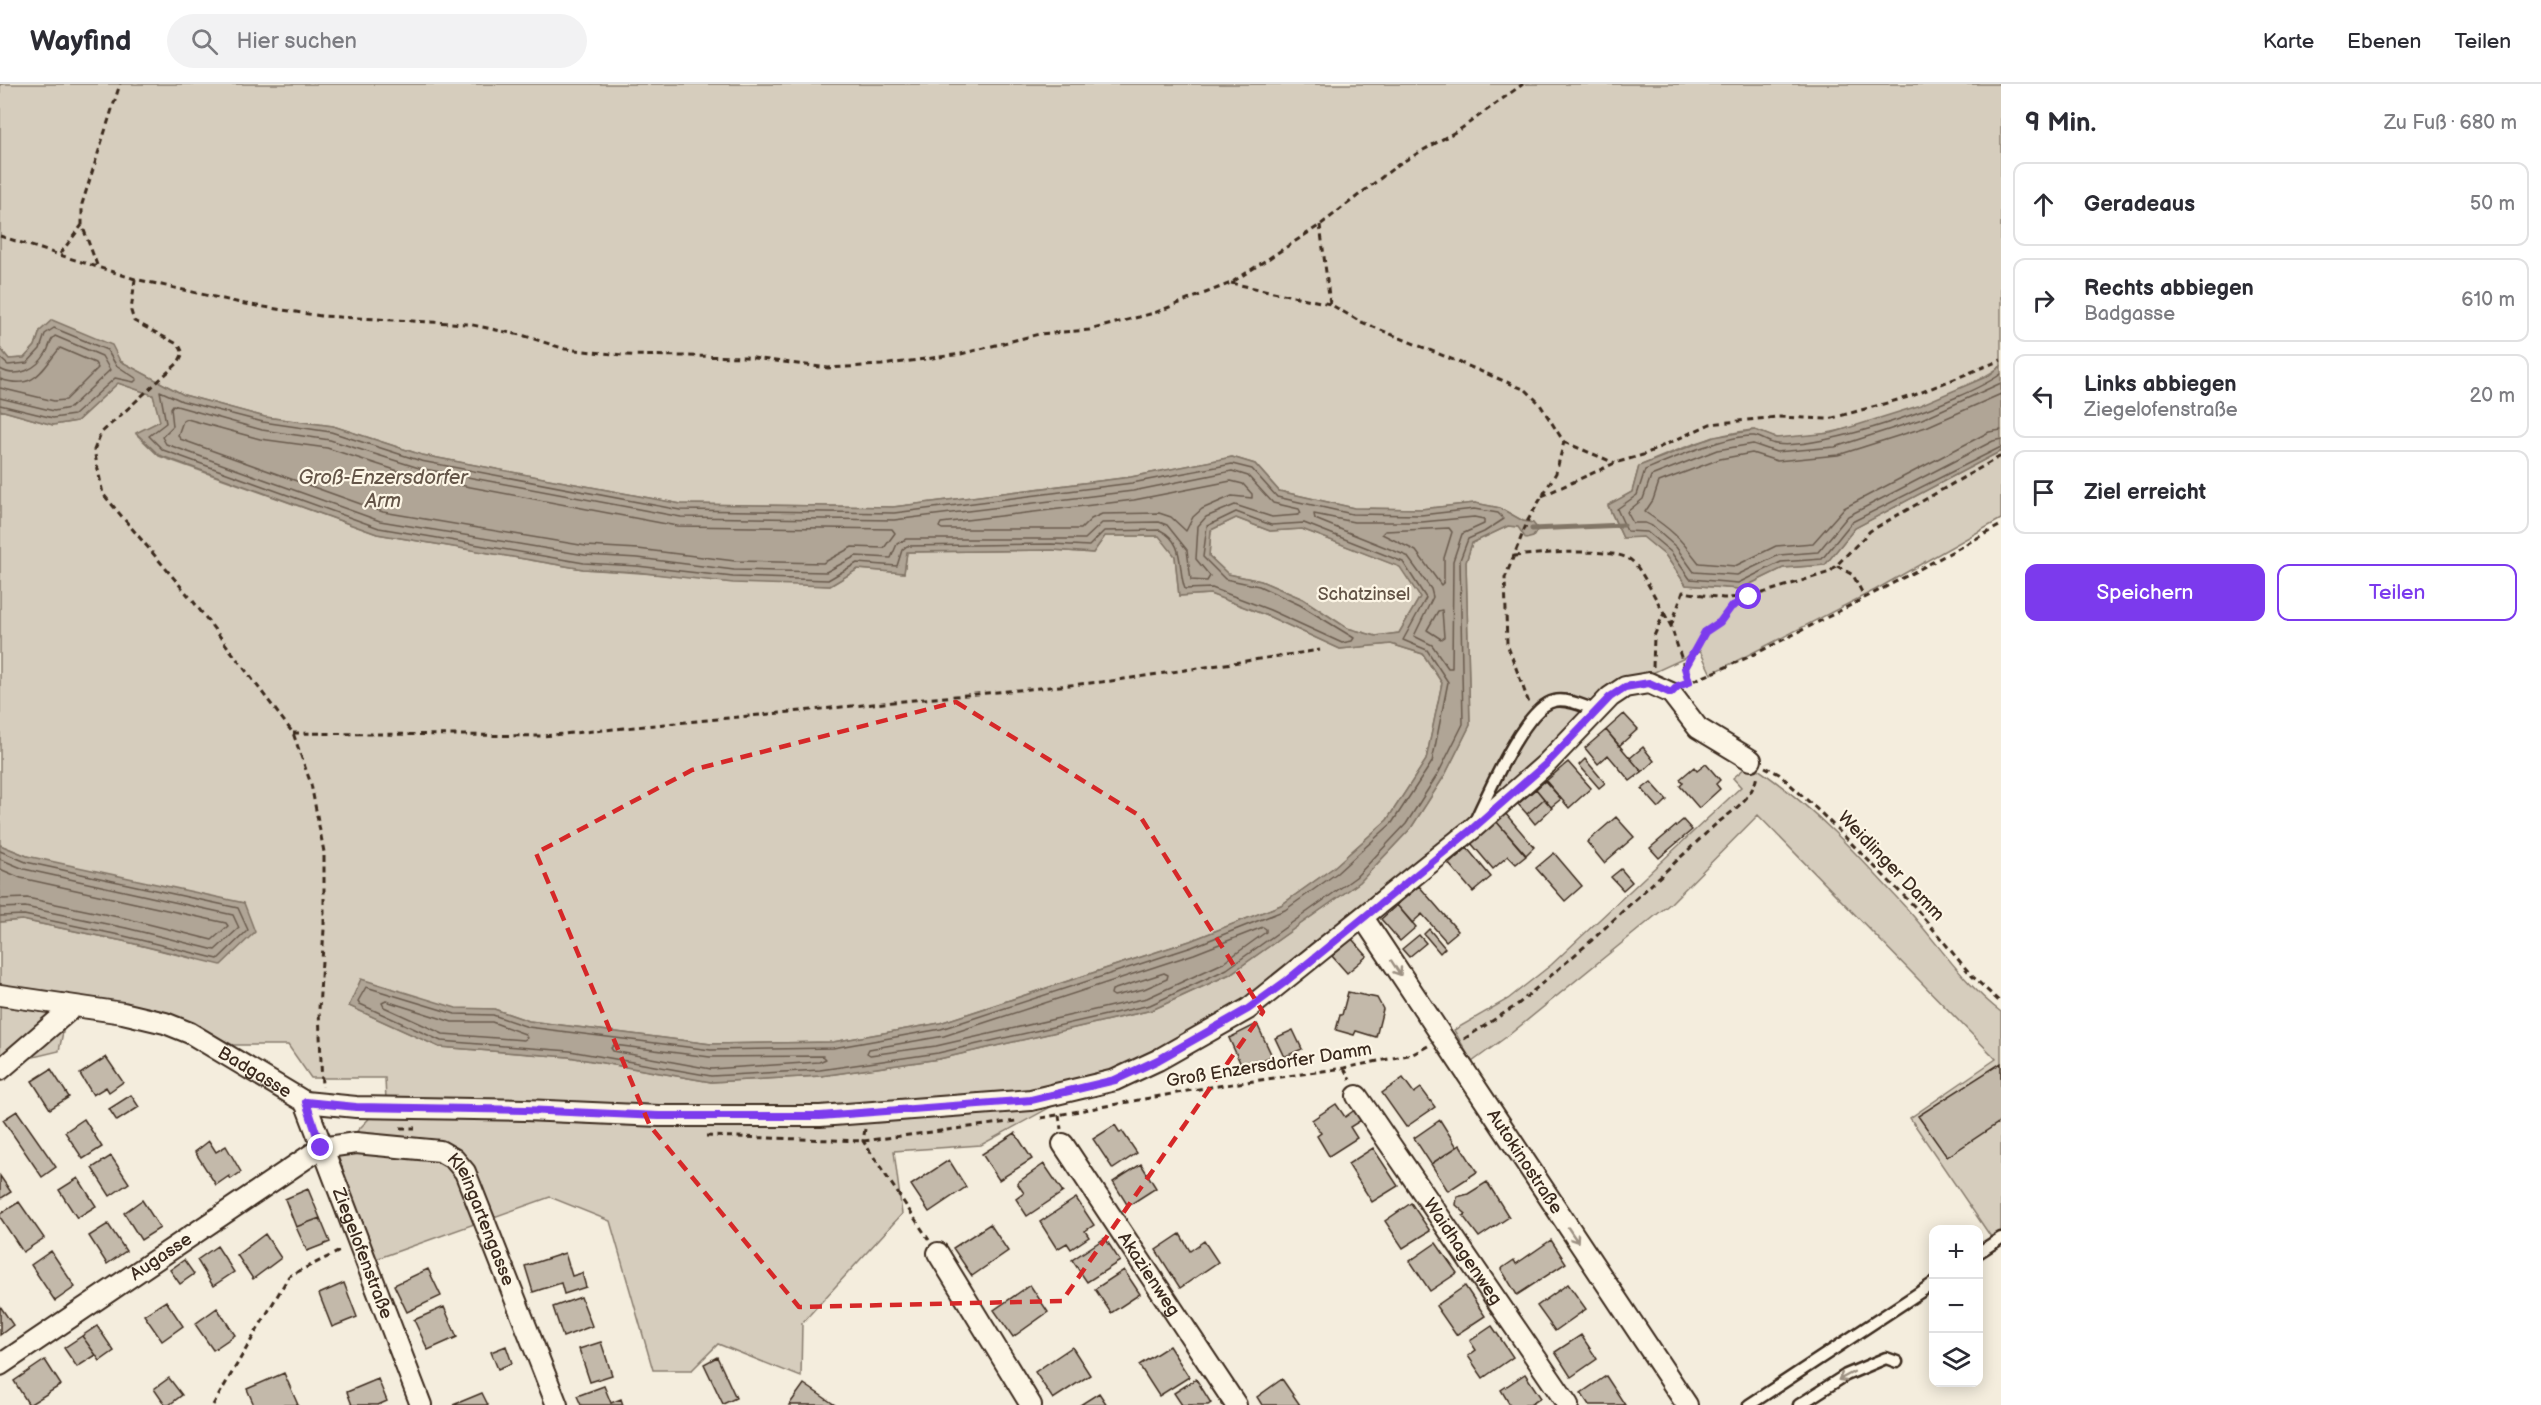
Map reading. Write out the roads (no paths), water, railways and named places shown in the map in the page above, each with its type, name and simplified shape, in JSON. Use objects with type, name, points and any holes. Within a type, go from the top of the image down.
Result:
[{"type":"street","name":"Badgasse","points":[[0,995],[123,1013],[165,1023],[190,1033],[314,1103],[356,1107],[525,1110],[659,1116],[820,1116],[1031,1100],[1115,1080],[1158,1060],[1248,1009],[1364,919],[1471,830],[1546,764],[1595,711],[1625,687],[1649,683],[1671,693],[1698,728],[1751,760]]},
{"type":"street","name":"Autokinostraße","points":[[1364,919],[1687,1405]]},
{"type":"street","points":[[0,1070],[73,1007]]},
{"type":"street","name":"Waidhagenweg","points":[[1357,1096],[1568,1405]]},
{"type":"street","name":"Ziegelofenstraße","points":[[314,1103],[321,1148],[421,1405]]},
{"type":"street","name":"Kleingartengasse","points":[[321,1148],[356,1143],[440,1151],[454,1159],[465,1172],[557,1405]]},
{"type":"street","name":"Akazienweg","points":[[1063,1144],[1236,1405]]},
{"type":"street","name":"Augasse","points":[[0,1365],[321,1148]]},
{"type":"street","points":[[938,1253],[1031,1405]]},
{"type":"lane","points":[[1471,830],[1496,777],[1533,714],[1554,701],[1580,704],[1595,711]]},
{"type":"lane","points":[[1983,1250],[2001,1238]]},
{"type":"lane","points":[[1749,1405],[1929,1286]]},
{"type":"lane","points":[[1799,1405],[1846,1375],[1886,1358],[1897,1362]]},
{"type":"water","name":"Groß-Enzersdorfer Arm","points":[[52,320],[112,345],[120,361],[184,395],[265,417],[333,426],[422,455],[681,504],[893,507],[1131,477],[1232,457],[1255,464],[1279,491],[1354,508],[1421,509],[1475,503],[1500,508],[1523,521],[1533,523],[1538,529],[1533,537],[1526,539],[1518,527],[1508,526],[1472,543],[1466,562],[1470,725],[1445,775],[1411,828],[1360,882],[1230,974],[1152,1010],[939,1059],[821,1076],[711,1082],[569,1057],[439,1047],[349,1006],[361,979],[456,1008],[494,1009],[529,1021],[711,1044],[833,1042],[940,1023],[1190,941],[1281,905],[1333,868],[1387,820],[1426,760],[1442,683],[1423,654],[1391,644],[1340,649],[1268,616],[1210,594],[1179,596],[1175,556],[1159,536],[1105,536],[1093,553],[1053,550],[907,552],[904,573],[858,569],[830,586],[733,583],[636,572],[583,569],[377,534],[159,455],[136,433],[160,421],[153,395],[118,383],[77,421],[53,425],[0,410],[0,348],[9,359],[24,358],[35,346],[40,331]],"holes":[[[1236,518],[1270,531],[1302,529],[1400,567],[1420,597],[1399,633],[1376,636],[1347,628],[1303,599],[1261,581],[1228,574],[1209,556],[1211,530]]]},
{"type":"water","points":[[2001,366],[2001,451],[1855,528],[1825,565],[1783,568],[1740,589],[1686,585],[1666,556],[1643,537],[1623,538],[1608,505],[1632,492],[1639,466],[1714,437],[1755,430],[1776,438],[1832,433],[1918,406],[1988,376]]},
{"type":"water","points":[[0,845],[27,856],[244,903],[255,932],[221,965],[22,920],[0,922]]},
{"type":"waterway","points":[[1532,529],[1624,525]]},
{"type":"park label","name":"Schatzinsel","points":[[1364,594]]}]
